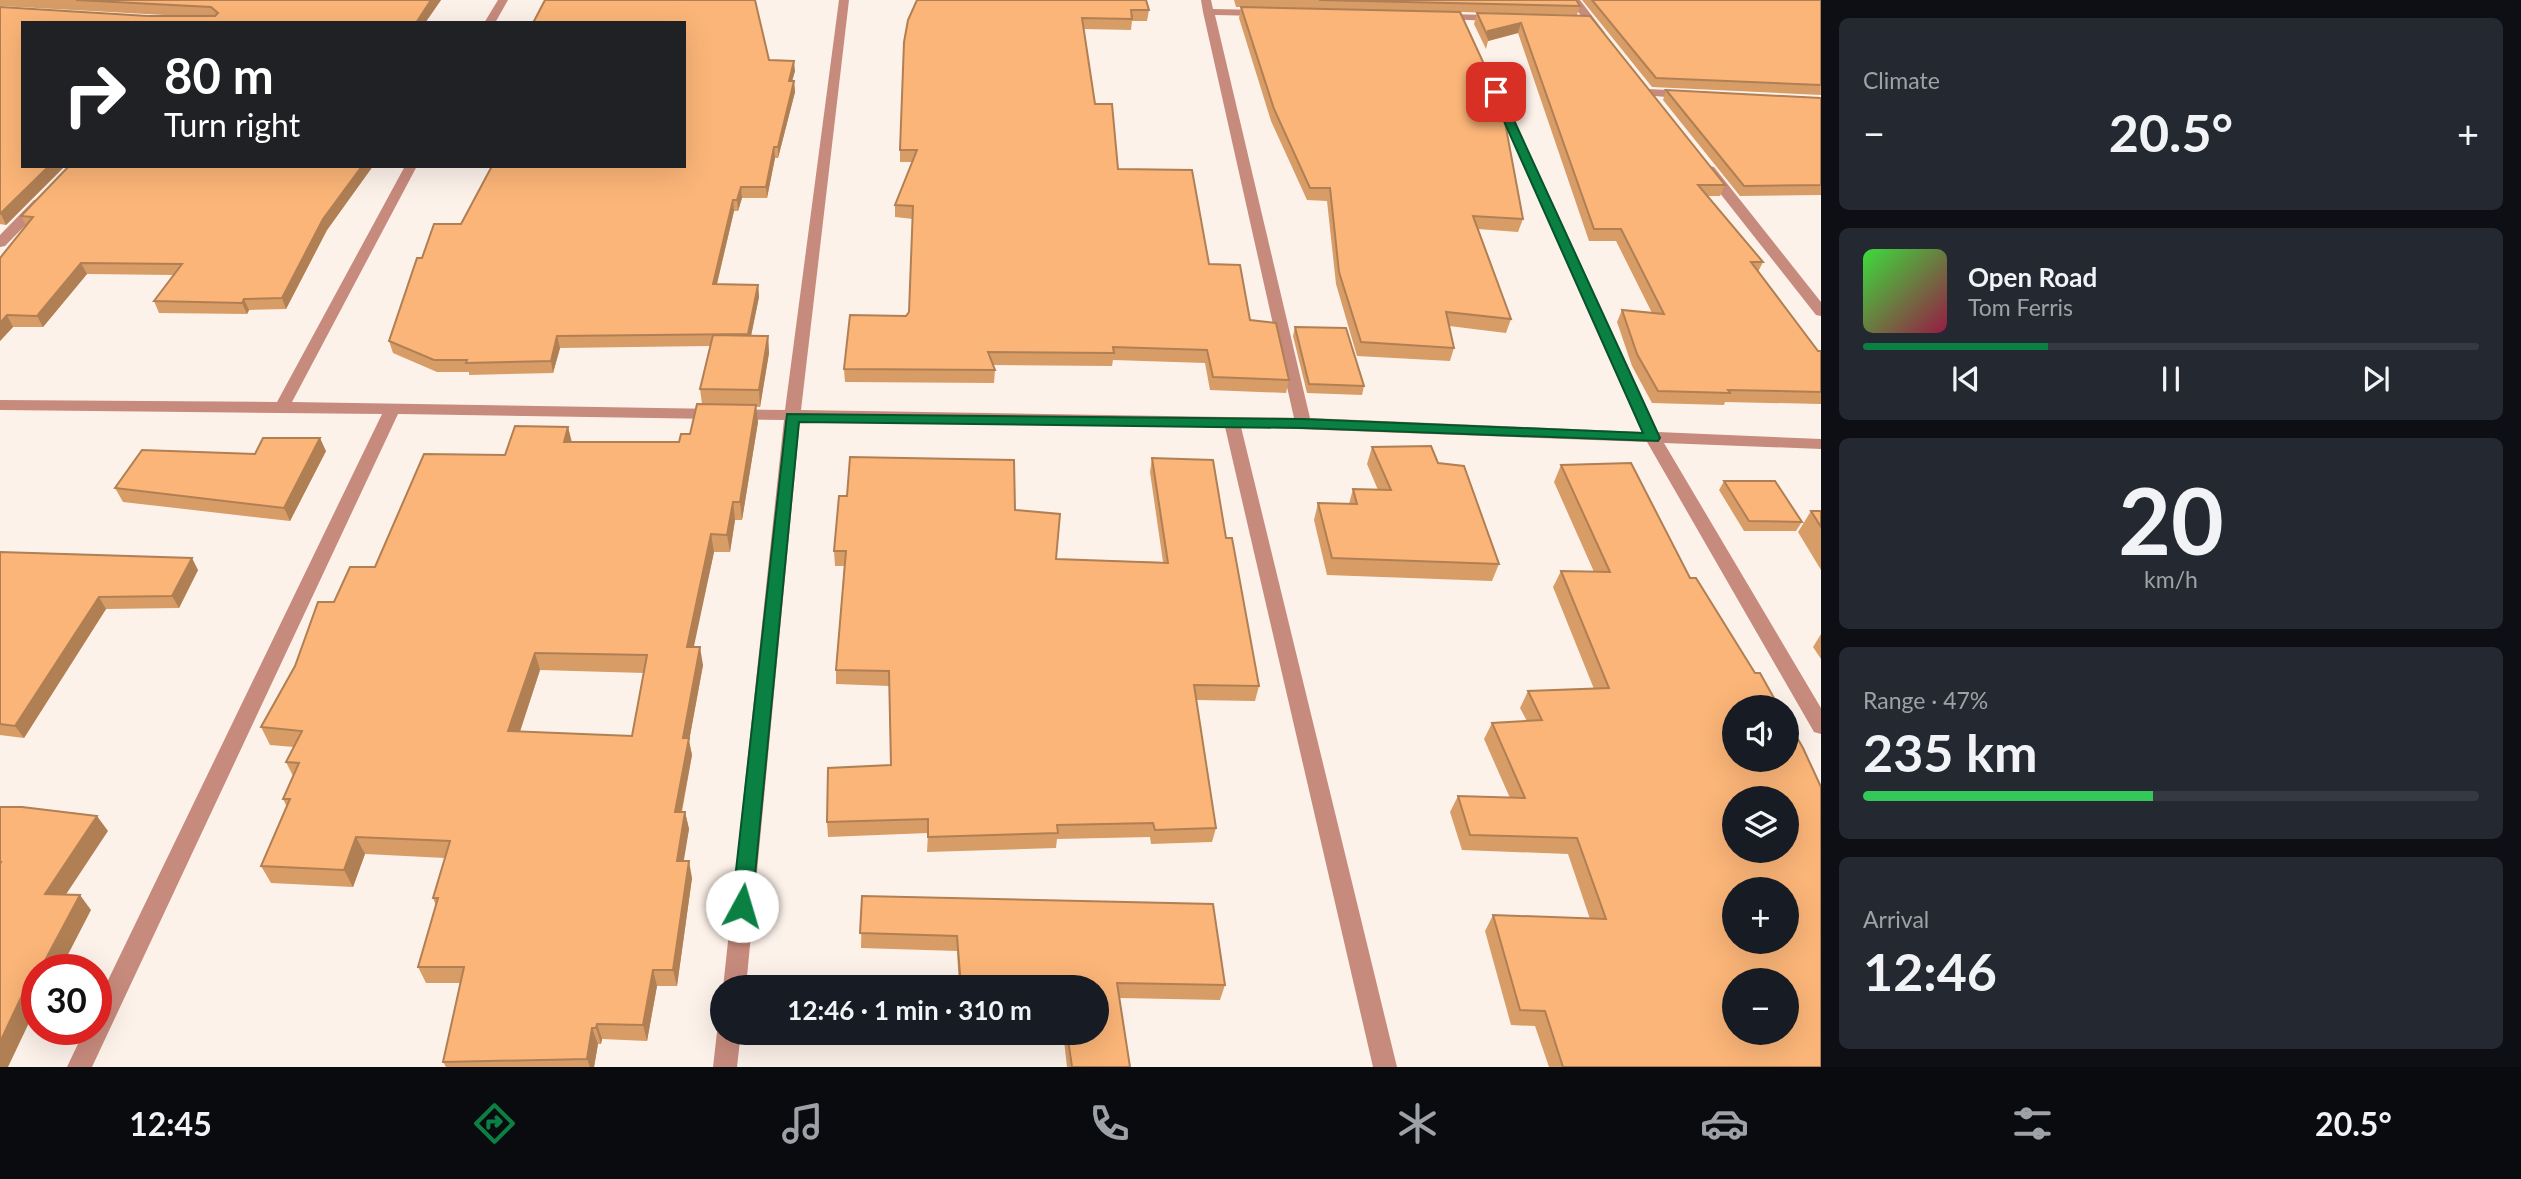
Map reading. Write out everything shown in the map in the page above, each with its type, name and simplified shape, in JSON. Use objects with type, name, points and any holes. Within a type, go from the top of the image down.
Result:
[{"type":"street","points":[[490,21],[503,0]]},
{"type":"street","points":[[734,975],[792,417],[845,0]]},
{"type":"street","points":[[1574,0],[1584,20],[1607,41]]},
{"type":"street","points":[[1275,13],[1207,6],[1303,423]]},
{"type":"street","points":[[1422,16],[1465,24],[1514,19]]},
{"type":"street","points":[[1486,68],[1653,438],[1821,726]]},
{"type":"street","points":[[1648,93],[1701,96]]},
{"type":"street","points":[[1700,159],[1821,312]]},
{"type":"street","points":[[282,407],[410,168]]},
{"type":"street","points":[[0,243],[48,195]]},
{"type":"street","points":[[0,405],[1303,423],[1821,444]]},
{"type":"street","points":[[79,1067],[391,410]]},
{"type":"street","points":[[1232,422],[1385,1067]]},
{"type":"street","points":[[725,1067],[728,1045]]},
{"type":"building","points":[[76,0],[431,0],[417,21],[21,21],[21,168],[47,168],[0,214],[0,7],[148,16],[215,16],[218,13],[211,7]]},
{"type":"building","points":[[545,0],[755,0],[769,60],[794,61],[789,81],[794,81],[778,147],[774,147],[766,187],[741,187],[737,200],[733,200],[713,284],[758,285],[748,334],[557,336],[551,361],[466,363],[467,360],[434,360],[389,341],[417,258],[422,258],[434,224],[461,224],[491,168],[686,168],[686,21],[534,21]]},
{"type":"building","points":[[917,0],[1146,0],[1149,10],[1131,10],[1132,19],[1082,18],[1095,104],[1112,104],[1118,169],[1192,170],[1209,264],[1240,265],[1250,320],[1276,323],[1289,380],[1213,377],[1207,350],[1113,347],[1114,353],[988,352],[995,370],[844,369],[850,315],[906,316],[909,312],[913,206],[895,205],[917,150],[900,150],[904,42],[908,20]]},
{"type":"building","points":[[1319,0],[1576,0],[1580,6]]},
{"type":"building","points":[[1592,0],[1821,0],[1821,85],[1656,78]]},
{"type":"building","points":[[1241,7],[1460,12],[1501,101],[1523,219],[1473,216],[1511,319],[1446,312],[1454,348],[1361,342],[1339,272],[1330,188],[1310,188],[1274,109]]},
{"type":"building","points":[[1477,13],[1590,16],[1725,185],[1698,185],[1763,262],[1751,262],[1818,351],[1821,351],[1821,392],[1658,391],[1637,354],[1622,310],[1664,314],[1621,229],[1594,229],[1521,23],[1488,31],[1489,39]]},
{"type":"building","points":[[1666,90],[1821,98],[1821,185],[1744,186]]},
{"type":"building","points":[[67,168],[361,168],[323,219],[282,298],[244,299],[242,303],[154,301],[182,264],[81,263],[37,316],[7,315],[0,323],[0,258],[33,217],[21,216]]},
{"type":"building","points":[[1295,327],[1346,328],[1364,386],[1309,384]]},
{"type":"building","points":[[713,335],[768,336],[759,390],[700,389]]},
{"type":"building","points":[[697,404],[756,405],[740,502],[733,502],[727,535],[711,534],[687,647],[700,647],[683,738],[689,738],[675,812],[685,812],[677,861],[689,861],[673,970],[653,970],[643,1025],[597,1024],[596,1028],[592,1028],[587,1059],[443,1062],[464,967],[418,967],[438,898],[433,898],[450,841],[356,837],[344,870],[261,866],[290,799],[283,799],[299,763],[286,762],[302,731],[261,727],[295,666],[318,602],[334,602],[350,567],[375,567],[424,454],[505,455],[515,426],[568,427],[564,442],[679,442],[681,434],[690,434]],"holes":[[[535,653],[647,655],[632,736],[508,731]]]},
{"type":"building","points":[[263,438],[320,438],[284,508],[115,488],[142,450],[255,454]]},
{"type":"building","points":[[1431,446],[1438,463],[1464,466],[1499,564],[1332,558],[1318,503],[1357,504],[1353,489],[1391,490],[1372,447]]},
{"type":"building","points":[[850,457],[1014,460],[1015,510],[1060,514],[1056,559],[1168,563],[1152,458],[1213,460],[1226,538],[1232,538],[1259,686],[1194,685],[1216,828],[1155,830],[1153,823],[1057,825],[1058,833],[928,837],[928,819],[827,822],[828,768],[891,765],[889,671],[836,670],[846,551],[834,551],[839,496],[847,496]]},
{"type":"building","points":[[1631,463],[1690,578],[1696,578],[1755,673],[1760,673],[1772,695],[1722,695],[1722,772],[1799,772],[1799,741],[1821,787],[1821,1067],[1563,1067],[1545,1011],[1520,1010],[1493,915],[1606,919],[1577,838],[1470,835],[1458,796],[1525,798],[1492,723],[1542,720],[1528,691],[1609,688],[1561,571],[1610,572],[1561,465]]},
{"type":"building","points":[[1724,481],[1775,481],[1802,522],[1749,521]]},
{"type":"building","points":[[1811,511],[1821,511],[1821,527]]},
{"type":"building","points":[[0,552],[192,558],[172,596],[99,597],[15,726],[0,724]]},
{"type":"building","points":[[0,807],[97,816],[45,894],[80,895],[48,954],[21,954],[21,998],[0,1042],[1,862]]},
{"type":"building","points":[[862,896],[1213,904],[1225,985],[1117,983],[1130,1067],[1072,1067],[1069,1045],[1109,1045],[1109,975],[960,975],[957,936],[860,933]]},
{"type":"route","points":[[742,906],[792,417],[1303,423],[1653,438],[1496,92]]}]
